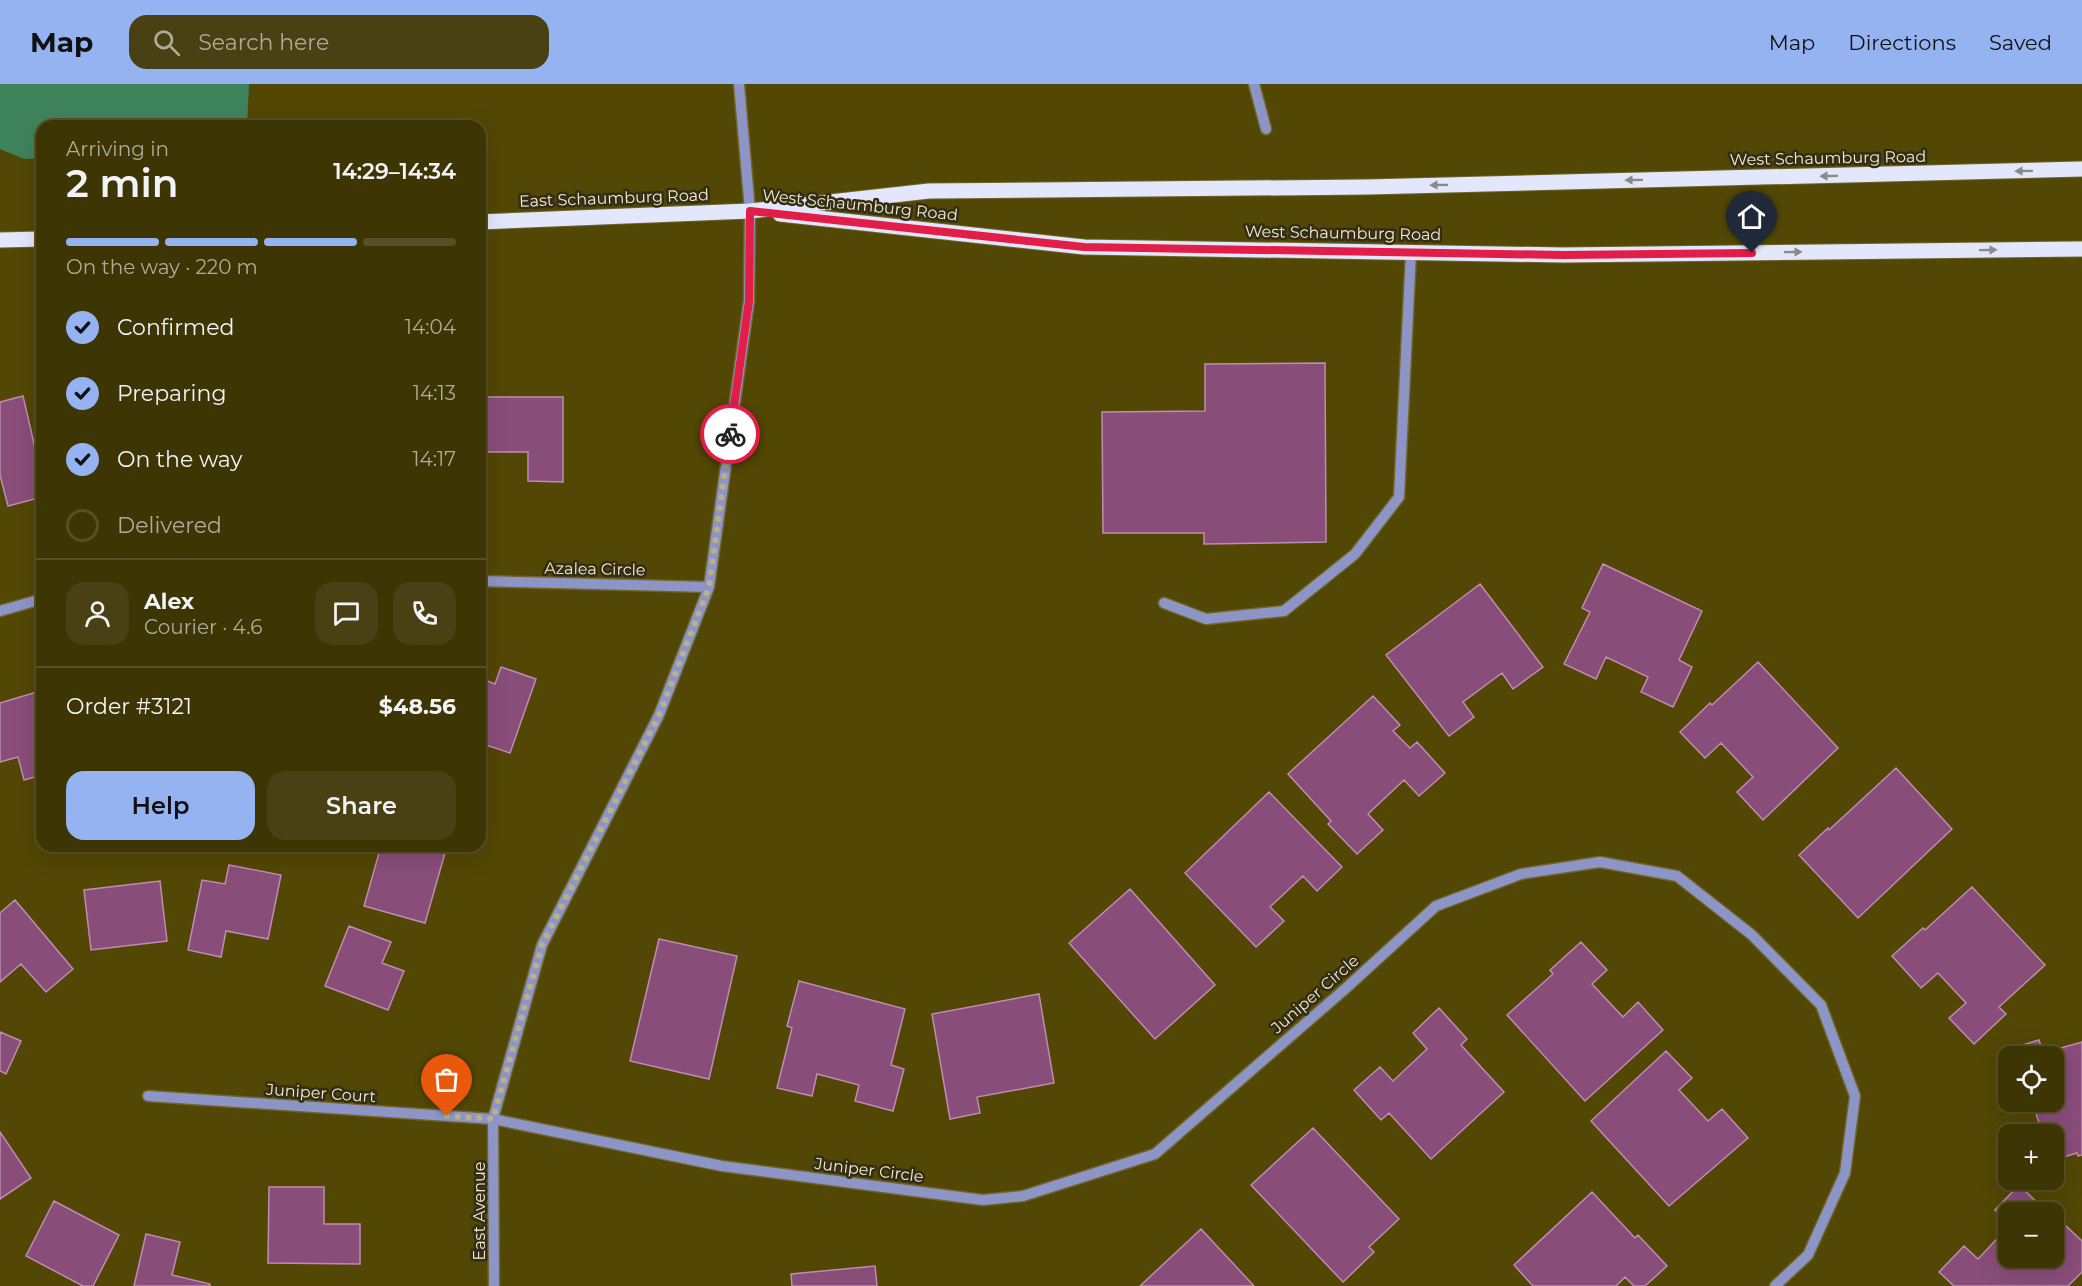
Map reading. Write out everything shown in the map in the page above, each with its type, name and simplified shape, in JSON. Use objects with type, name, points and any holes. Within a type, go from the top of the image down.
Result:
[{"type":"main road","name":"West Schaumburg Road","points":[[750,211],[929,191],[1367,187],[2082,169]]},
{"type":"main road","name":"West Schaumburg Road","points":[[750,211],[1084,247],[1563,255],[2082,249]]},
{"type":"main road","name":"East Schaumburg Road","points":[[486,222],[750,211]]},
{"type":"main road","points":[[0,240],[36,239]]},
{"type":"street","name":"East Avenue","points":[[494,1286],[493,1119],[542,945],[659,715],[709,587],[749,301],[750,211],[739,84]]},
{"type":"street","points":[[1254,84],[1266,129]]},
{"type":"street","points":[[1164,603],[1206,619],[1284,611],[1355,554],[1399,497],[1411,252]]},
{"type":"street","name":"Azalea Circle","points":[[486,581],[709,587]]},
{"type":"street","points":[[0,610],[36,601]]},
{"type":"street","name":"Juniper Circle","points":[[493,1119],[722,1166],[983,1200],[1023,1196],[1155,1154],[1345,989],[1436,906],[1521,874],[1600,862],[1677,876],[1752,935],[1821,1005],[1855,1096],[1845,1173],[1808,1255],[1774,1286]]},
{"type":"street","name":"Juniper Court","points":[[148,1096],[493,1119]]},
{"type":"green space","points":[[0,84],[249,84],[247,120],[36,120],[36,158],[24,159],[0,149]]},
{"type":"building","points":[[1325,363],[1326,542],[1204,544],[1204,533],[1103,533],[1102,412],[1205,411],[1205,364]]},
{"type":"building","points":[[23,396],[36,452],[36,499],[8,506],[0,475],[0,402]]},
{"type":"building","points":[[486,397],[563,397],[563,482],[528,481],[528,452],[486,452]]},
{"type":"building","points":[[1603,564],[1702,611],[1679,660],[1692,667],[1673,707],[1641,692],[1648,677],[1606,657],[1596,679],[1564,664],[1590,612],[1582,608]]},
{"type":"building","points":[[1480,584],[1543,667],[1513,689],[1502,673],[1463,702],[1474,717],[1449,736],[1386,655]]},
{"type":"building","points":[[1758,662],[1838,748],[1763,820],[1737,792],[1753,777],[1721,743],[1705,758],[1680,732]]},
{"type":"building","points":[[501,667],[536,679],[510,753],[486,745],[486,680],[495,684]]},
{"type":"building","points":[[36,692],[36,777],[24,780],[18,757],[0,762],[0,703]]},
{"type":"building","points":[[1373,696],[1400,725],[1393,731],[1410,748],[1417,742],[1445,773],[1419,796],[1404,780],[1368,814],[1383,830],[1357,854],[1328,824],[1331,821],[1288,774]]},
{"type":"building","points":[[1896,768],[1952,829],[1858,918],[1799,855]]},
{"type":"building","points":[[1269,792],[1342,867],[1317,891],[1303,876],[1270,907],[1284,921],[1256,947],[1185,873]]},
{"type":"building","points":[[379,852],[445,853],[425,923],[364,906]]},
{"type":"building","points":[[229,865],[281,875],[268,939],[226,931],[221,957],[188,950],[202,880],[225,884]]},
{"type":"building","points":[[160,881],[167,941],[91,950],[84,890]]},
{"type":"building","points":[[1972,887],[2045,965],[1999,1007],[2006,1014],[1974,1044],[1949,1018],[1966,1003],[1938,973],[1921,988],[1892,956],[1923,928],[1925,930]]},
{"type":"building","points":[[1130,889],[1215,985],[1155,1039],[1069,943]]},
{"type":"building","points":[[15,900],[73,969],[46,992],[21,964],[0,982],[0,913]]},
{"type":"building","points":[[349,926],[391,942],[382,963],[404,971],[388,1010],[325,986]]},
{"type":"building","points":[[659,939],[737,956],[709,1079],[630,1061]]},
{"type":"building","points":[[1581,942],[1607,970],[1592,984],[1623,1017],[1638,1002],[1663,1030],[1585,1101],[1507,1015],[1553,974],[1550,970]]},
{"type":"building","points":[[799,981],[905,1009],[891,1065],[904,1069],[893,1111],[855,1101],[859,1085],[817,1074],[812,1096],[777,1088],[792,1028],[787,1026]]},
{"type":"building","points":[[1039,994],[1054,1083],[977,1097],[980,1113],[950,1119],[932,1014]]},
{"type":"building","points":[[1439,1008],[1467,1039],[1461,1045],[1504,1092],[1431,1159],[1389,1113],[1381,1120],[1354,1090],[1380,1067],[1393,1081],[1427,1049],[1413,1033]]},
{"type":"building","points":[[0,1032],[21,1041],[6,1074],[0,1071]]},
{"type":"building","points":[[2039,1040],[2041,1046],[2019,1046]]},
{"type":"building","points":[[2082,1042],[2082,1155],[2078,1156],[2077,1153],[2064,1157],[2064,1124],[2039,1124],[2036,1112],[2064,1112],[2064,1047]]},
{"type":"building","points":[[1666,1051],[1692,1078],[1679,1090],[1708,1121],[1722,1109],[1748,1138],[1669,1206],[1591,1121]]},
{"type":"building","points":[[1313,1128],[1399,1219],[1369,1247],[1374,1252],[1343,1282],[1251,1185]]},
{"type":"building","points":[[0,1132],[31,1178],[0,1199]]},
{"type":"building","points":[[269,1187],[324,1187],[324,1224],[360,1224],[360,1264],[268,1263]]},
{"type":"building","points":[[2014,1190],[2024,1190],[2037,1202],[2003,1202]]},
{"type":"building","points":[[1592,1192],[1635,1238],[1638,1235],[1667,1266],[1645,1286],[1634,1286],[1625,1277],[1616,1286],[1533,1286],[1514,1265]]},
{"type":"building","points":[[54,1201],[119,1235],[93,1286],[83,1286],[26,1256]]},
{"type":"building","points":[[2065,1225],[2082,1241],[2082,1272],[2068,1286],[1954,1286],[1939,1272],[1964,1246],[1978,1259],[1998,1238],[1998,1268],[2064,1268]]},
{"type":"building","points":[[1201,1229],[1254,1286],[1140,1286]]},
{"type":"building","points":[[146,1234],[180,1242],[172,1275],[210,1284],[210,1286],[134,1286]]},
{"type":"building","points":[[875,1266],[877,1286],[792,1286],[791,1274]]},
{"type":"way so far","points":[[447,1116],[493,1119],[542,945],[659,715],[709,587],[730,434]]},
{"type":"route","points":[[730,434],[749,301],[750,211],[1084,247],[1563,255],[1752,253]]}]
